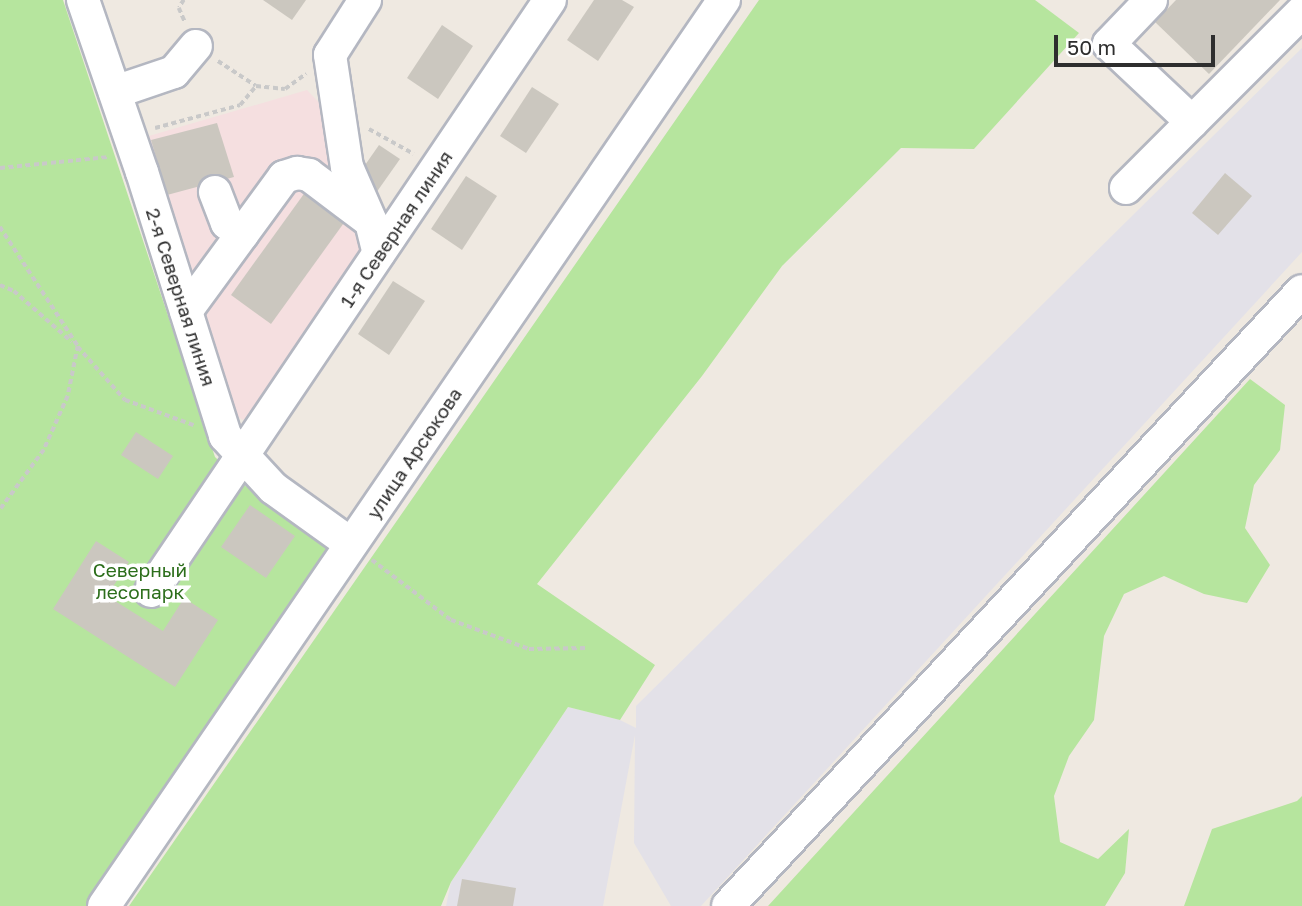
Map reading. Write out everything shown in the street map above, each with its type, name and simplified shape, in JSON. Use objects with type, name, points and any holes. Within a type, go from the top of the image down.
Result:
[{"type":"street","name":"2-я Северная линия","points":[[83,0],[114,92],[140,157],[186,311],[233,447],[273,488],[351,544]]},
{"type":"street","points":[[365,0],[330,55],[347,167],[372,222],[379,253]]},
{"type":"street","name":"1-я Северная линия","points":[[151,591],[233,447],[379,253],[550,0]]},
{"type":"street","name":"улица Арсюкова","points":[[104,906],[724,0]]},
{"type":"street","points":[[1151,0],[1109,44],[1192,122]]},
{"type":"street","points":[[1126,188],[1302,12]]},
{"type":"street","points":[[114,92],[174,72],[196,46]]},
{"type":"street","points":[[186,311],[284,177],[297,173],[309,175],[372,222]]},
{"type":"street","points":[[215,191],[227,223],[242,234]]},
{"type":"street","points":[[728,906],[1302,292]]},
{"type":"path","points":[[184,0],[179,8],[196,46],[256,86],[285,89],[330,55]]},
{"type":"path","points":[[0,168],[140,157],[240,105],[256,86]]},
{"type":"path","points":[[340,116],[392,140],[436,169]]},
{"type":"path","points":[[0,227],[78,346],[125,400],[233,447]]},
{"type":"path","points":[[0,285],[14,291],[78,346]]},
{"type":"path","points":[[0,510],[44,450],[68,396],[78,346]]},
{"type":"path","points":[[351,544],[451,620],[529,649],[586,648]]},
{"type":"shaded area","points":[[1302,48],[1302,252],[701,906],[671,906],[634,843],[635,735],[603,906],[446,906],[451,882],[568,707],[620,720],[636,728],[636,706]]},
{"type":"shaded area","points":[[307,90],[328,112],[367,242],[251,413],[243,420],[235,415],[142,138]]},
{"type":"green space","name":"Северный лесопарк","points":[[0,0],[63,0],[215,457],[244,485],[332,547],[91,906],[0,906]]},
{"type":"green space","points":[[759,0],[1035,0],[1079,33],[974,149],[901,148],[782,266],[702,376],[537,584],[655,665],[620,720],[568,707],[451,882],[441,906],[129,906]]},
{"type":"green space","points":[[1250,379],[1285,405],[1280,450],[1254,485],[1245,528],[1270,565],[1247,603],[1204,594],[1164,576],[1124,594],[1104,636],[1094,720],[1069,756],[1054,796],[1060,842],[1098,859],[1129,829],[1125,873],[1105,906],[768,906]]},
{"type":"green space","points":[[1302,796],[1302,906],[1184,906],[1212,829],[1297,801]]},
{"type":"building","points":[[263,0],[306,0],[292,20]]},
{"type":"building","points":[[594,0],[622,0],[634,7],[598,61],[567,40]]},
{"type":"building","points":[[1176,0],[1280,0],[1209,74],[1155,22]]},
{"type":"building","points":[[442,25],[473,46],[438,99],[407,78]]},
{"type":"building","points":[[532,87],[559,104],[526,153],[500,136]]},
{"type":"building","points":[[217,123],[234,177],[167,195],[151,140]]},
{"type":"building","points":[[379,145],[400,159],[376,193],[356,178]]},
{"type":"building","points":[[1225,173],[1252,196],[1218,235],[1192,213]]},
{"type":"building","points":[[466,176],[497,196],[462,250],[431,229]]},
{"type":"building","points":[[306,191],[346,220],[271,324],[231,295]]},
{"type":"building","points":[[393,281],[425,301],[389,355],[358,334]]},
{"type":"building","points":[[136,432],[173,456],[158,479],[121,455]]},
{"type":"building","points":[[250,505],[295,536],[266,578],[221,547]]},
{"type":"building","points":[[96,541],[129,562],[107,596],[163,631],[184,598],[218,620],[175,687],[53,609]]},
{"type":"building","points":[[462,879],[516,888],[513,906],[457,906]]}]
